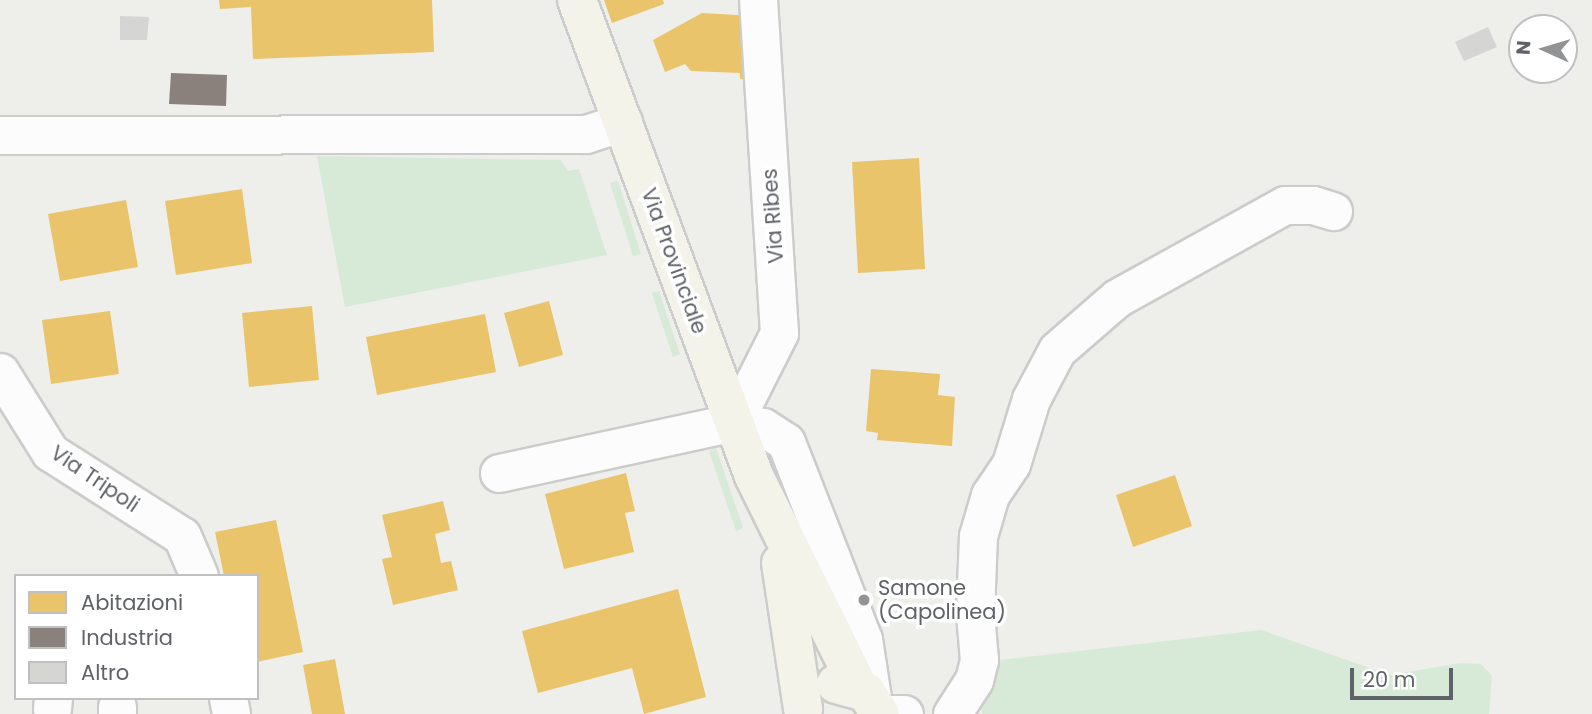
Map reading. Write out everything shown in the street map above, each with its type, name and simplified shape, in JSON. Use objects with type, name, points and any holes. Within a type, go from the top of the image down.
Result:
[{"type":"main road","name":"Via Provinciale","points":[[577,0],[772,521],[880,706]]},
{"type":"main road","name":"Via Provinciale","points":[[772,521],[803,712]]},
{"type":"main road","points":[[803,712],[827,686],[880,706]]},
{"type":"street","name":"Via Ribes","points":[[734,422],[779,333],[758,0]]},
{"type":"street","points":[[0,135],[586,134],[623,122]]},
{"type":"street","points":[[951,714],[974,680],[979,660],[975,613],[978,536],[990,495],[1010,464],[1031,399],[1057,350],[1117,298],[1285,205],[1313,205],[1333,211]]},
{"type":"street","name":"Via Tripoli","points":[[0,372],[50,452],[182,536],[198,574]]},
{"type":"street","points":[[499,473],[734,422],[763,428],[786,442],[863,639],[880,706]]},
{"type":"green space","points":[[317,156],[561,160],[568,171],[579,169],[607,255],[345,307]]},
{"type":"green space","points":[[618,181],[641,254],[633,256],[610,183]]},
{"type":"green space","points":[[659,291],[680,354],[673,357],[652,293]]},
{"type":"green space","points":[[716,448],[743,528],[736,531],[709,451]]},
{"type":"green space","points":[[1261,630],[1390,675],[1460,663],[1481,664],[1492,676],[1489,714],[982,714],[982,694],[1000,660]]},
{"type":"building: Abitazioni","points":[[219,0],[432,0],[434,52],[253,59],[251,7],[220,9]]},
{"type":"building: Abitazioni","points":[[604,0],[663,0],[664,4],[612,23]]},
{"type":"building: Abitazioni","points":[[702,13],[755,16],[750,80],[740,79],[740,73],[691,71],[685,64],[665,72],[653,40]]},
{"type":"building: Abitazioni","points":[[919,158],[925,269],[858,273],[852,162]]},
{"type":"building: Abitazioni","points":[[242,189],[252,263],[176,275],[165,201]]},
{"type":"building: Abitazioni","points":[[126,200],[138,267],[60,281],[48,214]]},
{"type":"building: Abitazioni","points":[[549,301],[563,355],[519,367],[504,313]]},
{"type":"building: Abitazioni","points":[[312,306],[319,380],[249,387],[242,313]]},
{"type":"building: Abitazioni","points":[[110,311],[119,374],[51,384],[42,320]]},
{"type":"building: Abitazioni","points":[[485,314],[496,372],[377,395],[366,337]]},
{"type":"building: Abitazioni","points":[[871,369],[940,374],[938,395],[955,397],[952,446],[877,440],[878,433],[866,431]]},
{"type":"building: Abitazioni","points":[[626,473],[635,511],[625,513],[634,552],[564,569],[545,494]]},
{"type":"building: Abitazioni","points":[[1175,475],[1192,526],[1133,547],[1116,495]]},
{"type":"building: Abitazioni","points":[[443,501],[450,530],[435,534],[441,563],[451,561],[458,590],[393,605],[382,559],[392,557],[382,515]]},
{"type":"building: Abitazioni","points":[[276,520],[303,652],[259,662],[259,574],[224,574],[215,532]]},
{"type":"building: Abitazioni","points":[[678,589],[706,697],[644,714],[632,668],[538,693],[522,631]]},
{"type":"building: Abitazioni","points":[[335,659],[345,714],[312,714],[303,665]]},
{"type":"building: Industria","points":[[171,73],[227,75],[226,106],[169,104]]},
{"type":"building: Altro","points":[[120,16],[149,17],[147,40],[120,40]]},
{"type":"building: Altro","points":[[1488,27],[1497,47],[1464,61],[1455,42]]},
{"type":"place","name":"Samone (Capolinea)","points":[[864,600]]}]
